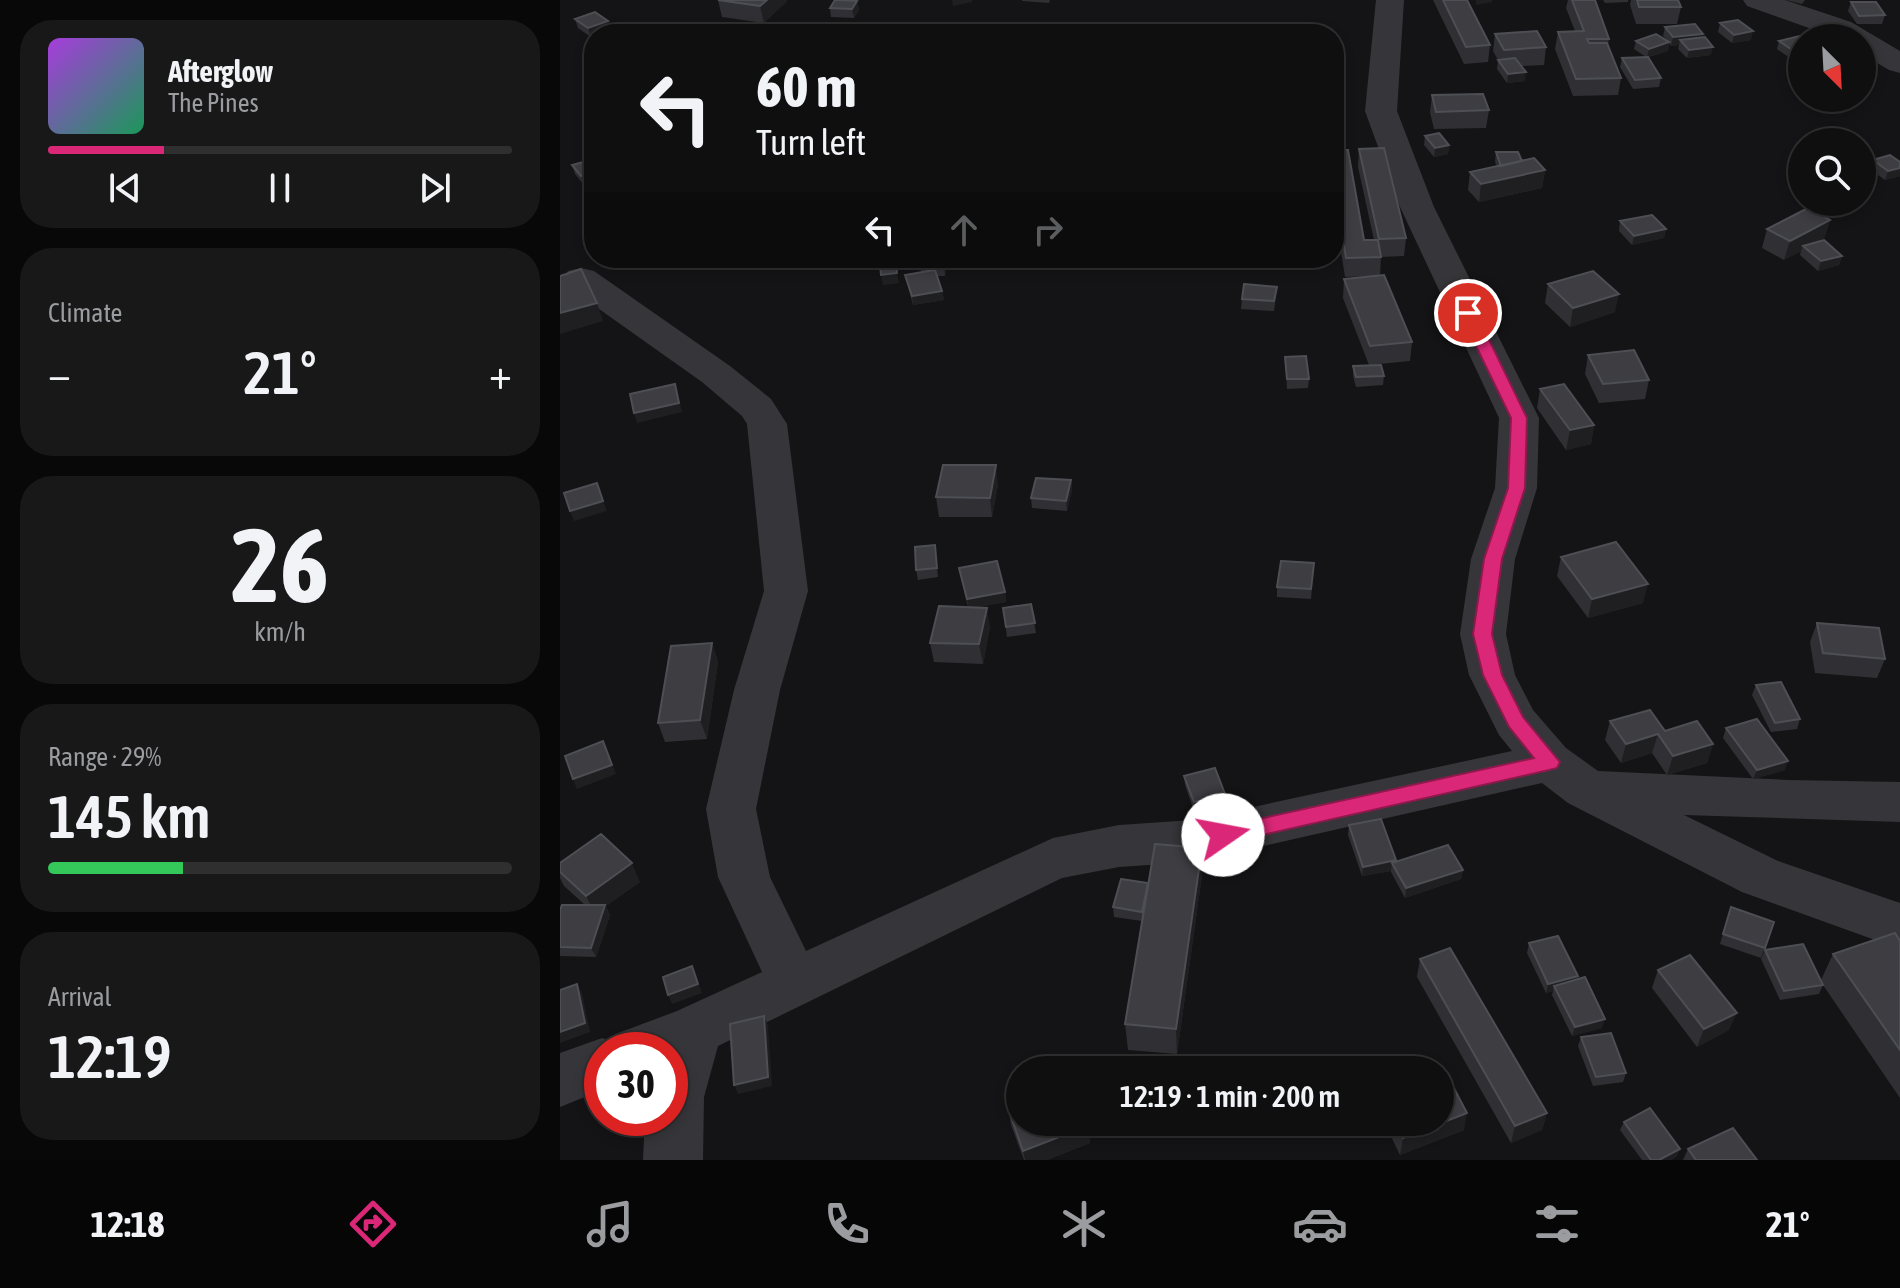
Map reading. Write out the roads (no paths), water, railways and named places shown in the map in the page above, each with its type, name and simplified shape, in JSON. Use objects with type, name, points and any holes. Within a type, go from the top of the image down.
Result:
[{"type":"street","points":[[1390,0],[1381,111],[1417,207],[1519,418],[1516,488],[1493,559],[1483,634],[1492,675],[1516,722],[1568,776],[1760,877],[1900,926]]},
{"type":"street","points":[[1757,0],[1829,24]]},
{"type":"street","points":[[1876,49],[1900,64]]},
{"type":"street","points":[[581,279],[716,374],[757,408],[767,424],[786,591],[757,690],[731,809],[744,877],[794,982]]},
{"type":"street","points":[[688,1033],[1053,859],[1119,846],[1193,841],[1568,776],[1794,803],[1900,802]]},
{"type":"street","points":[[673,1160],[675,1097],[695,1030]]},
{"type":"street","points":[[560,1080],[584,1071]]}]
